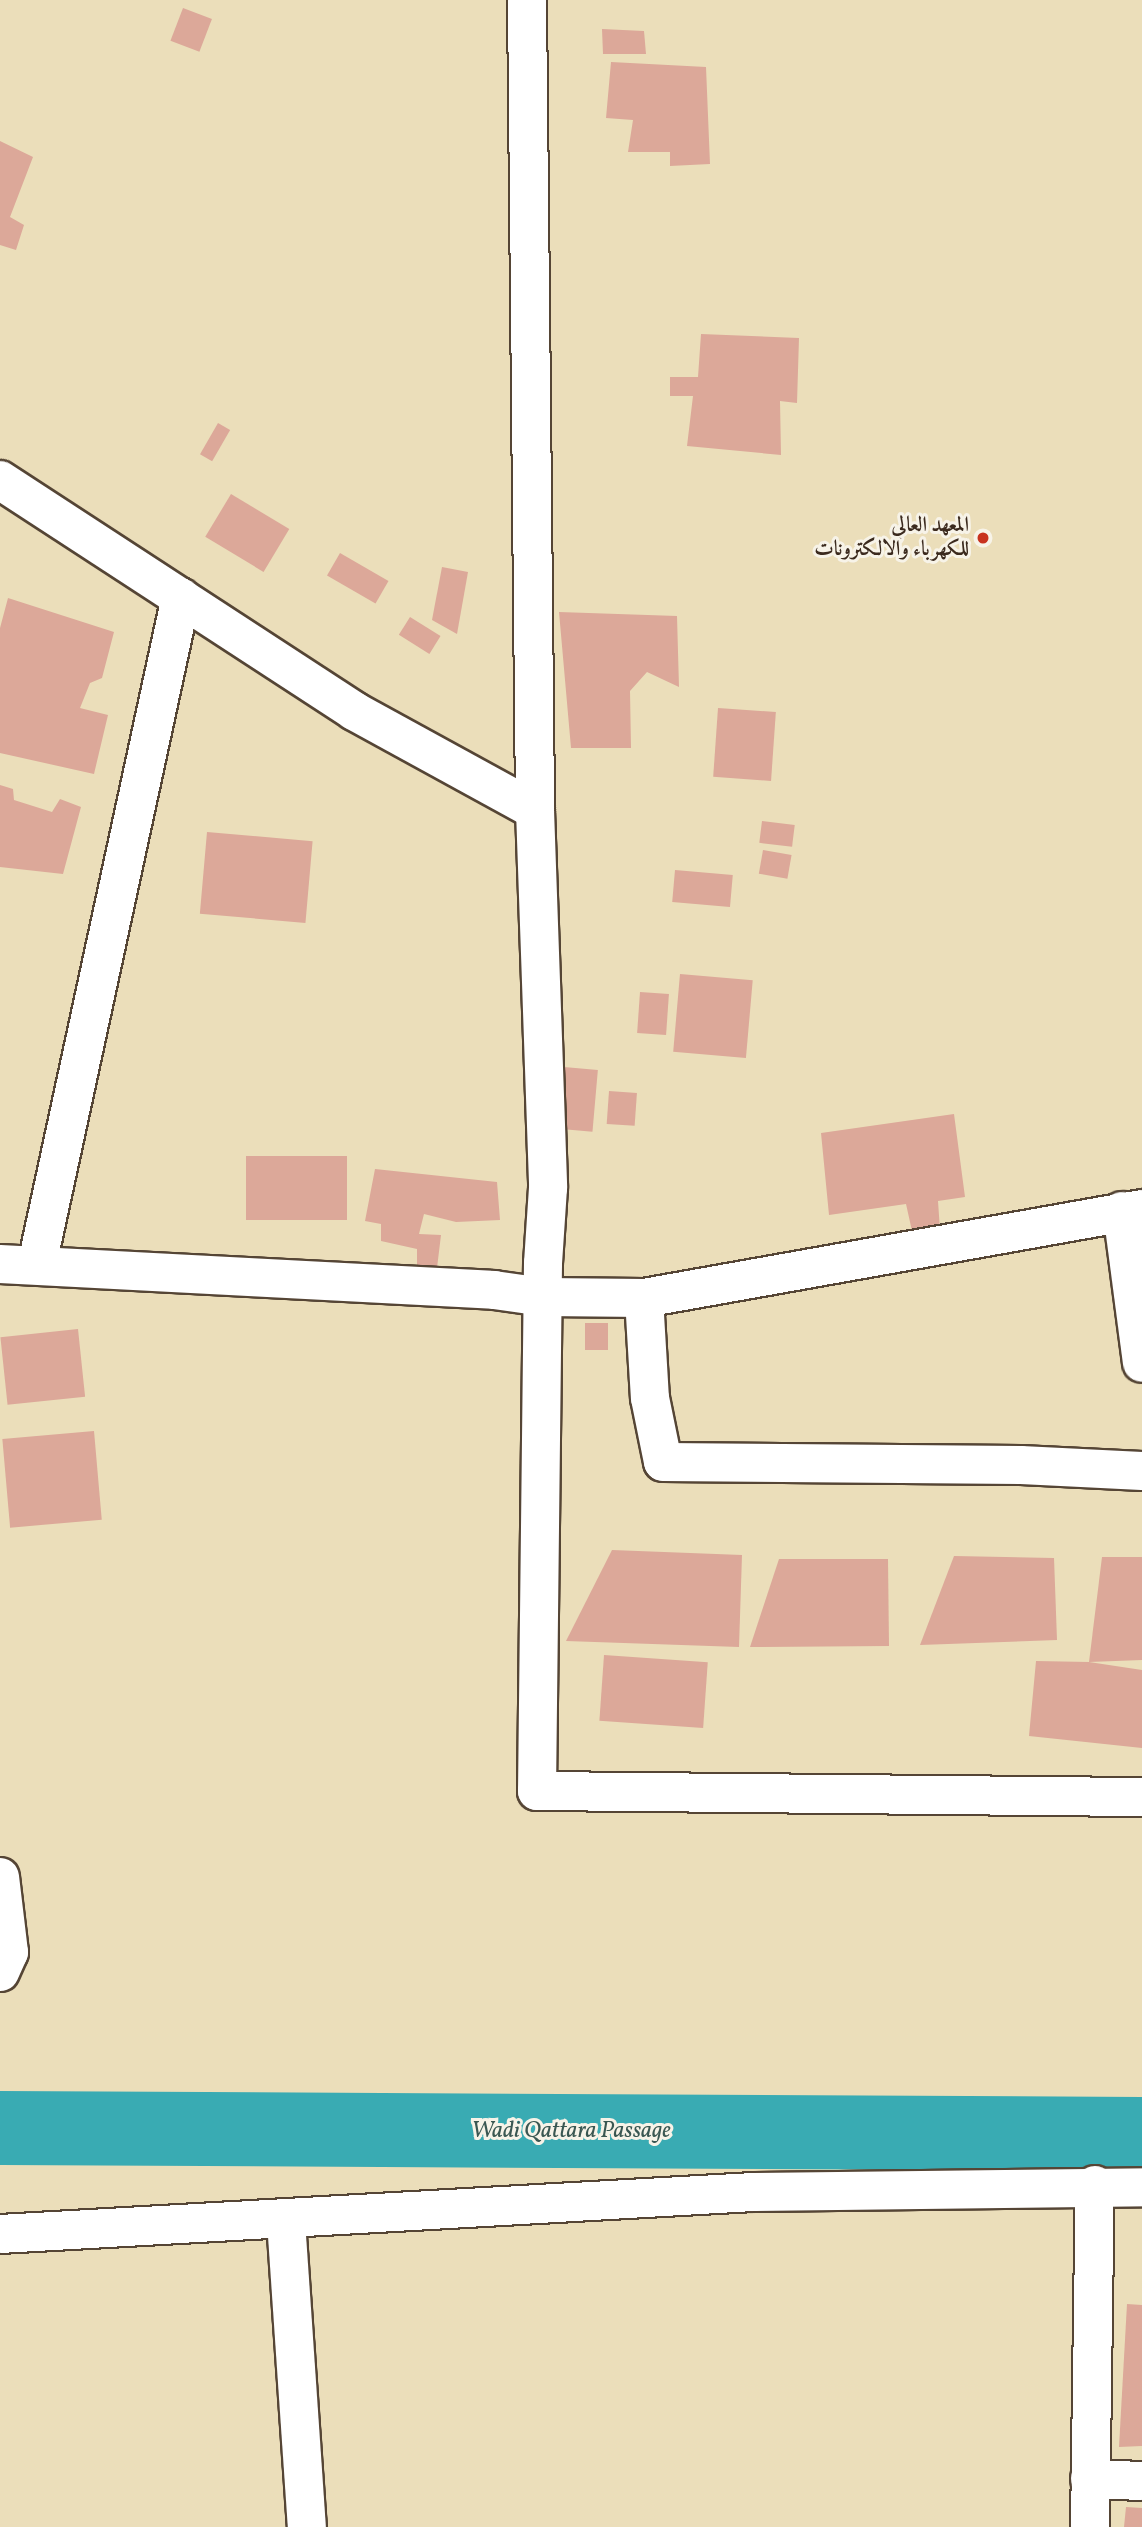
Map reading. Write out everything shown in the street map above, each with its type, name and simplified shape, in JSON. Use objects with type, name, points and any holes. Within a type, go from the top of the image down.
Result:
[{"type":"street","points":[[527,0],[535,810],[548,1188],[537,1791],[1142,1797]]},
{"type":"street","points":[[0,480],[354,711],[535,810]]},
{"type":"street","points":[[37,1264],[181,597]]},
{"type":"street","points":[[0,1264],[494,1290],[544,1297],[644,1298],[1132,1210],[1142,1363]]},
{"type":"street","points":[[644,1298],[650,1398],[663,1462],[1021,1465],[1142,1471]]},
{"type":"street","points":[[0,1877],[9,1952],[0,1972]]},
{"type":"street","points":[[0,2234],[286,2221],[753,2192],[1095,2185],[1142,2187]]},
{"type":"street","points":[[1090,2527],[1095,2185]]},
{"type":"street","points":[[286,2221],[307,2527]]},
{"type":"street","points":[[1090,2479],[1142,2481]]},
{"type":"building","points":[[183,8],[212,19],[199,52],[170,41]]},
{"type":"building","points":[[602,29],[644,31],[646,54],[603,54]]},
{"type":"building","points":[[611,62],[706,67],[710,164],[670,166],[670,152],[628,152],[633,120],[606,118]]},
{"type":"building","points":[[0,141],[33,157],[10,217],[24,225],[16,250],[0,245]]},
{"type":"building","points":[[701,334],[799,338],[797,403],[780,401],[781,455],[687,446],[693,396],[670,396],[670,377],[698,377]]},
{"type":"building","points":[[218,423],[230,430],[212,461],[200,454]]},
{"type":"building","points":[[231,494],[289,529],[264,572],[205,537]]},
{"type":"building","points":[[340,553],[388,581],[375,604],[327,576]]},
{"type":"building","points":[[442,567],[468,572],[457,634],[432,620]]},
{"type":"building","points":[[8,598],[114,632],[102,678],[90,683],[80,708],[108,715],[94,774],[0,753],[0,628]]},
{"type":"building","points":[[559,612],[677,616],[679,687],[647,672],[630,691],[631,748],[571,748]]},
{"type":"building","points":[[410,617],[441,636],[429,654],[399,635]]},
{"type":"building","points":[[718,708],[776,712],[771,781],[713,777]]},
{"type":"building","points":[[0,785],[13,789],[14,800],[52,812],[60,799],[81,807],[63,874],[0,867]]},
{"type":"building","points":[[762,821],[795,825],[792,847],[759,843]]},
{"type":"building","points":[[207,832],[313,841],[305,923],[200,914]]},
{"type":"building","points":[[763,850],[792,855],[787,879],[759,874]]},
{"type":"building","points":[[675,870],[733,875],[730,907],[672,902]]},
{"type":"building","points":[[680,974],[753,980],[746,1058],[673,1052]]},
{"type":"building","points":[[640,992],[669,994],[666,1035],[637,1033]]},
{"type":"building","points":[[564,1067],[598,1070],[592,1132],[559,1129]]},
{"type":"building","points":[[609,1091],[637,1093],[635,1126],[607,1124]]},
{"type":"building","points":[[954,1114],[965,1197],[938,1201],[940,1230],[912,1231],[906,1204],[829,1215],[821,1133]]},
{"type":"building","points":[[246,1156],[347,1156],[347,1220],[246,1220]]},
{"type":"building","points":[[375,1169],[497,1182],[500,1220],[456,1222],[424,1214],[419,1234],[441,1235],[437,1268],[417,1267],[417,1249],[381,1241],[381,1224],[365,1221]]},
{"type":"building","points":[[585,1323],[608,1323],[608,1350],[585,1350]]},
{"type":"building","points":[[78,1329],[85,1397],[8,1405],[0,1337]]},
{"type":"building","points":[[94,1431],[102,1520],[10,1528],[2,1439]]},
{"type":"building","points":[[612,1550],[742,1555],[739,1647],[566,1641]]},
{"type":"building","points":[[954,1556],[1054,1558],[1057,1640],[920,1645]]},
{"type":"building","points":[[1102,1557],[1142,1557],[1142,1660],[1089,1662]]},
{"type":"building","points":[[779,1559],[888,1559],[889,1646],[750,1647]]},
{"type":"building","points":[[604,1655],[708,1662],[703,1728],[599,1721]]},
{"type":"building","points":[[1036,1661],[1089,1662],[1142,1670],[1142,1748],[1029,1736]]},
{"type":"building","points":[[1127,2304],[1142,2305],[1142,2446],[1119,2447]]},
{"type":"building","points":[[1126,2507],[1142,2508],[1142,2527],[1124,2527]]},
{"type":"waterway","name":"Wadi Qattara Passage","points":[[0,2128],[1142,2134]]},
{"type":"place","name":"المعهد العالي للكهرباء والالكترونات","points":[[983,538]]}]
